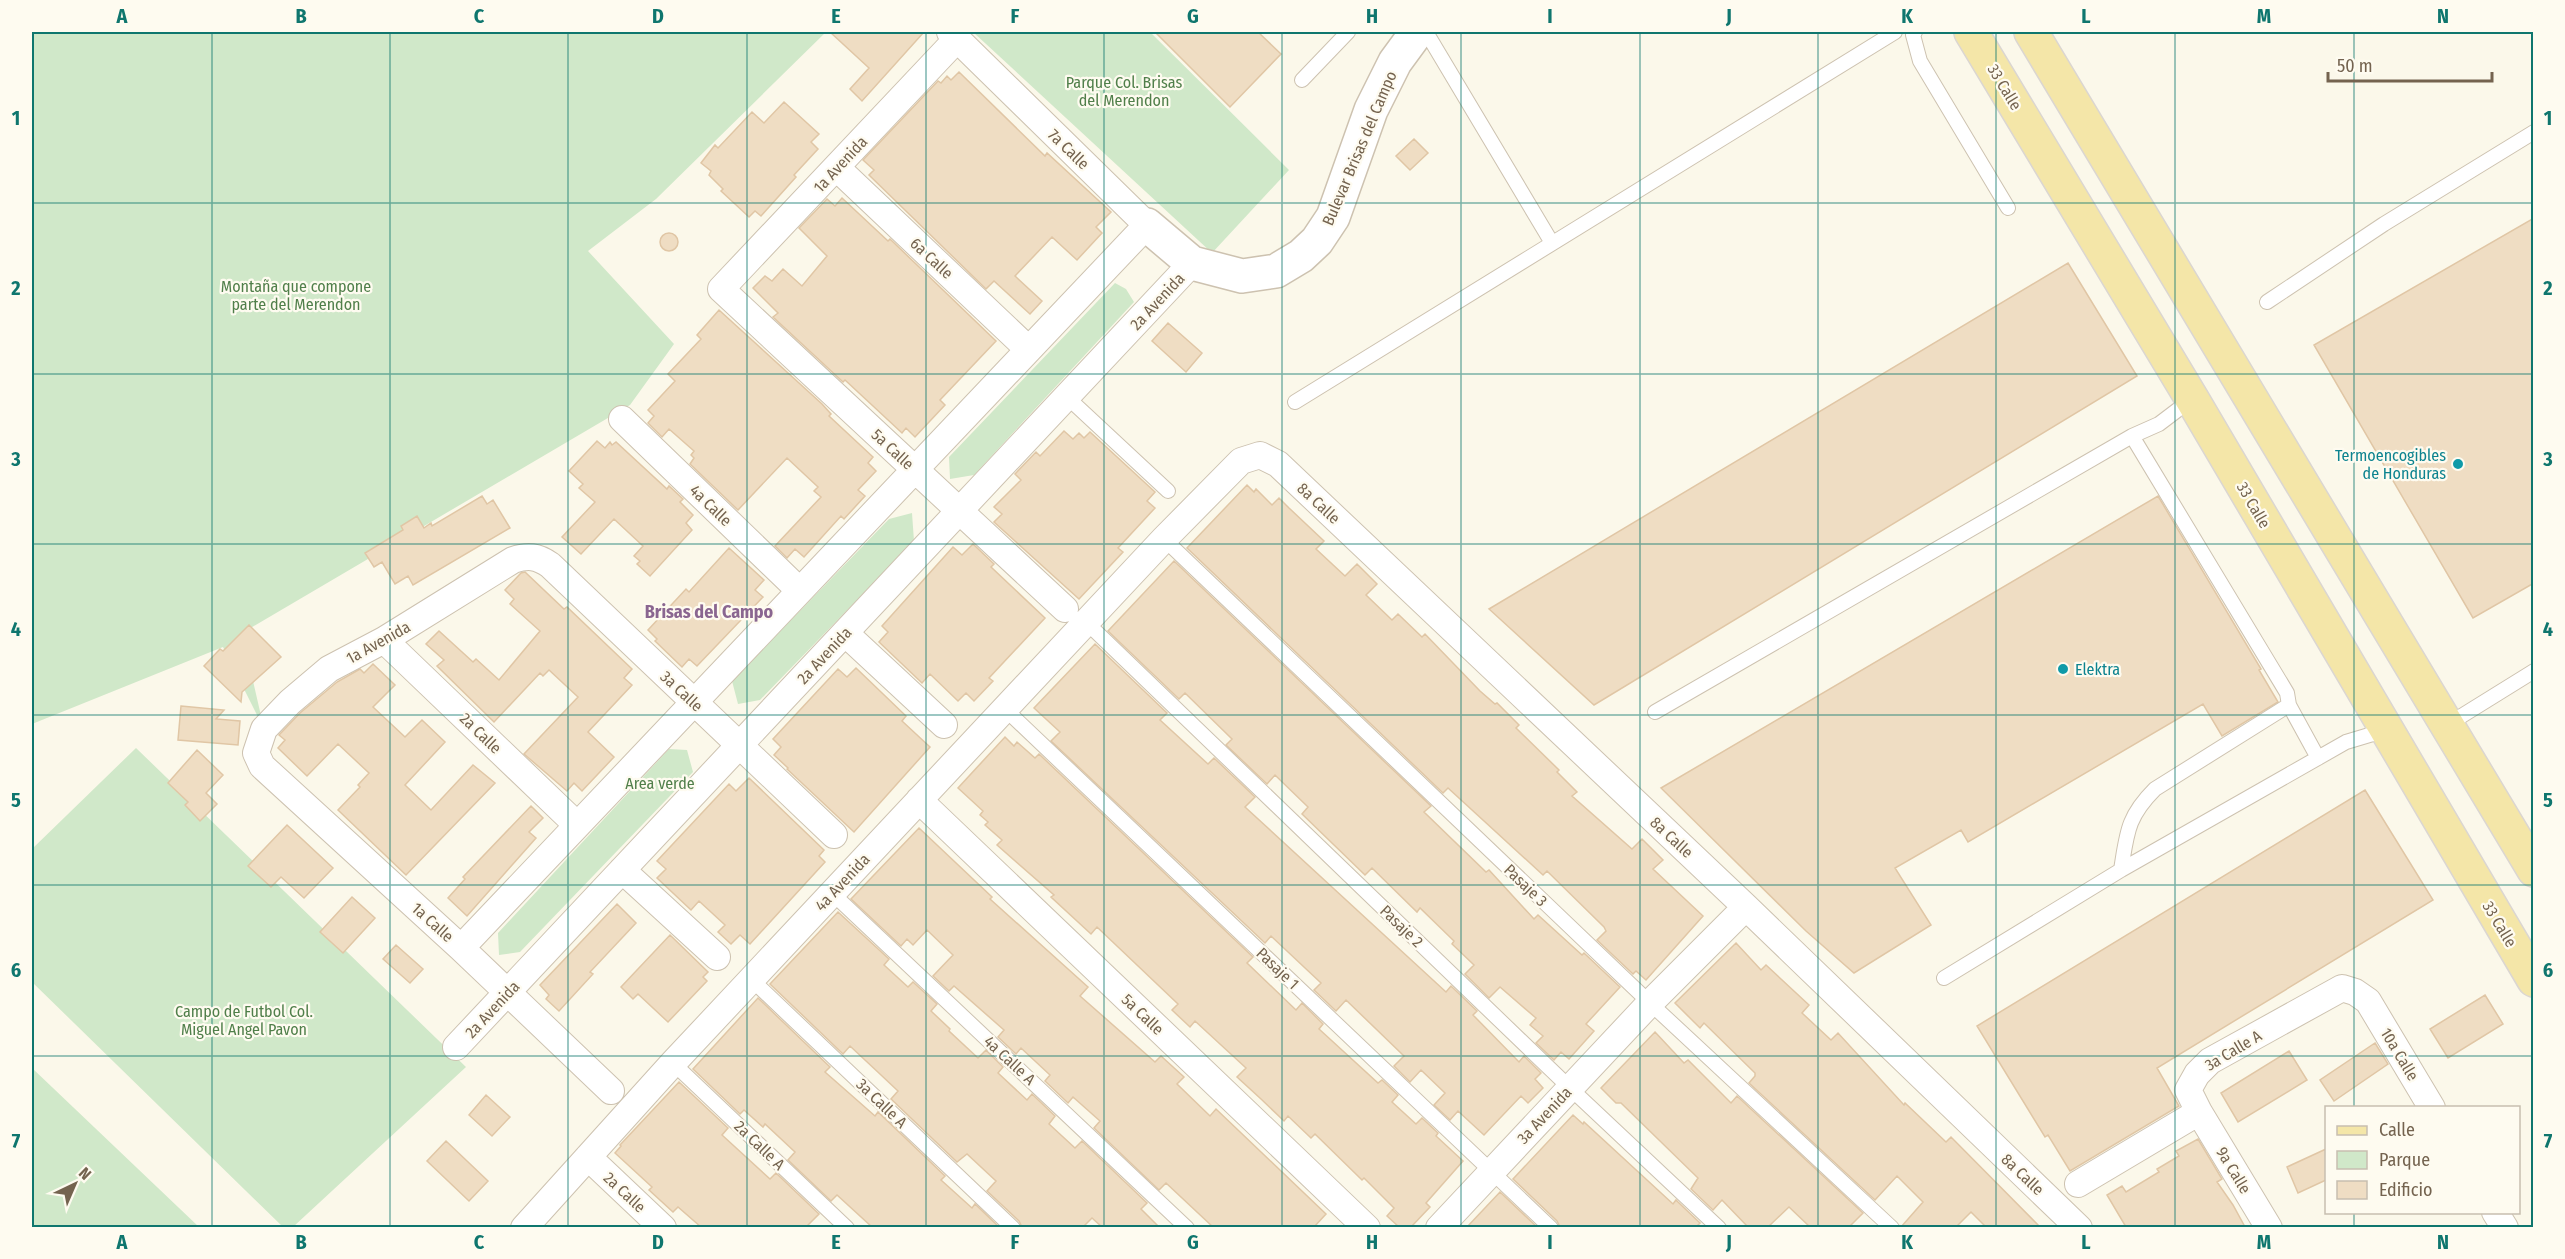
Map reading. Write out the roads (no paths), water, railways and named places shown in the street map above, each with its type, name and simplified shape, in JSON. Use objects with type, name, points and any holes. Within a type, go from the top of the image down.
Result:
[{"type":"main road","name":"33 Calle","points":[[1971,32],[2192,399],[2534,980]]},
{"type":"main road","points":[[2031,32],[2534,870]]},
{"type":"street","name":"Bulevar Brisas del Campo","points":[[1192,263],[1242,276],[1276,271],[1301,256],[1317,241],[1333,218],[1371,110],[1395,62],[1417,32]]},
{"type":"street","name":"7a Calle","points":[[954,35],[1147,225],[1192,263]]},
{"type":"street","name":"1a Avenida","points":[[721,289],[837,168],[954,35]]},
{"type":"street","name":"6a Calle","points":[[837,168],[1028,349]]},
{"type":"street","points":[[461,948],[1147,225]]},
{"type":"street","name":"2a Avenida","points":[[456,1047],[1192,263]]},
{"type":"street","name":"5a Calle","points":[[721,289],[1076,615]]},
{"type":"street","name":"4a Calle","points":[[622,419],[799,590]]},
{"type":"street","name":"4a Avenida","points":[[524,1227],[673,1063],[1005,709],[1076,615],[1164,539],[1241,460],[1260,455]]},
{"type":"street","name":"8a Calle","points":[[1260,455],[1278,464],[1746,907],[2079,1227]]},
{"type":"street","name":"1a Avenida","points":[[256,753],[264,729],[290,702],[329,669],[384,640],[513,560],[525,556]]},
{"type":"street","name":"3a Calle","points":[[525,556],[538,557],[550,565],[834,835]]},
{"type":"street","points":[[845,633],[944,725]]},
{"type":"street","name":"2a Calle","points":[[384,640],[577,825]]},
{"type":"street","name":"1a Calle","points":[[256,753],[262,766],[461,948],[611,1091]]},
{"type":"street","name":"5a Calle","points":[[919,800],[1367,1227]]},
{"type":"street","points":[[622,870],[717,957]]},
{"type":"street","name":"3a Avenida","points":[[1439,1227],[1650,1003],[1746,907]]},
{"type":"street","name":"3a Calle A","points":[[2199,1112],[2188,1090],[2197,1074],[2210,1061],[2342,988],[2355,992],[2368,1001]]},
{"type":"street","name":"10a Calle","points":[[2368,1001],[2431,1106]]},
{"type":"street","points":[[2078,1184],[2199,1112]]},
{"type":"street","name":"9a Calle","points":[[2199,1112],[2269,1227]]},
{"type":"street","name":"2a Calle","points":[[588,1157],[663,1227]]},
{"type":"street","points":[[2496,1214],[2505,1227]]},
{"type":"lane","points":[[1302,80],[1348,32]]},
{"type":"lane","points":[[1426,32],[1552,243]]},
{"type":"lane","points":[[1295,402],[1894,32]]},
{"type":"lane","points":[[1915,32],[1913,35],[1920,61],[2008,208]]},
{"type":"lane","points":[[2267,302],[2385,224],[2534,132]]},
{"type":"lane","points":[[1066,397],[1168,490]]},
{"type":"lane","points":[[1655,712],[2132,436],[2159,424],[2192,399]]},
{"type":"lane","points":[[2132,436],[2287,693],[2289,705],[2318,758]]},
{"type":"lane","name":"Pasaje 3","points":[[1164,539],[1650,1003],[1892,1227]]},
{"type":"lane","name":"Pasaje 2","points":[[1076,615],[1570,1088],[1719,1227]]},
{"type":"lane","points":[[2447,725],[2534,671]]},
{"type":"lane","points":[[2121,870],[2128,825],[2142,802],[2155,789],[2289,705]]},
{"type":"lane","name":"Pasaje 1","points":[[1005,709],[1551,1227]]},
{"type":"lane","points":[[1944,978],[2121,870],[2346,742],[2386,730]]},
{"type":"lane","name":"4a Calle A","points":[[832,893],[1187,1227]]},
{"type":"lane","name":"3a Calle A","points":[[752,979],[1013,1227]]},
{"type":"lane","name":"2a Calle A","points":[[673,1063],[847,1227]]},
{"type":"place","name":"Termoencogibles de Honduras","points":[[2458,464]]},
{"type":"place","name":"Elektra","points":[[2063,669]]},
{"type":"district","name":"Brisas del Campo","points":[[709,612]]},
{"type":"park label","name":"Parque Col. Brisas del Merendon","points":[[1124,91]]},
{"type":"park label","name":"Montaña que compone parte del Merendon","points":[[296,295]]},
{"type":"park label","name":"Area verde","points":[[660,783]]},
{"type":"park label","name":"Campo de Futbol Col. Miguel Angel Pavon","points":[[244,1020]]}]
